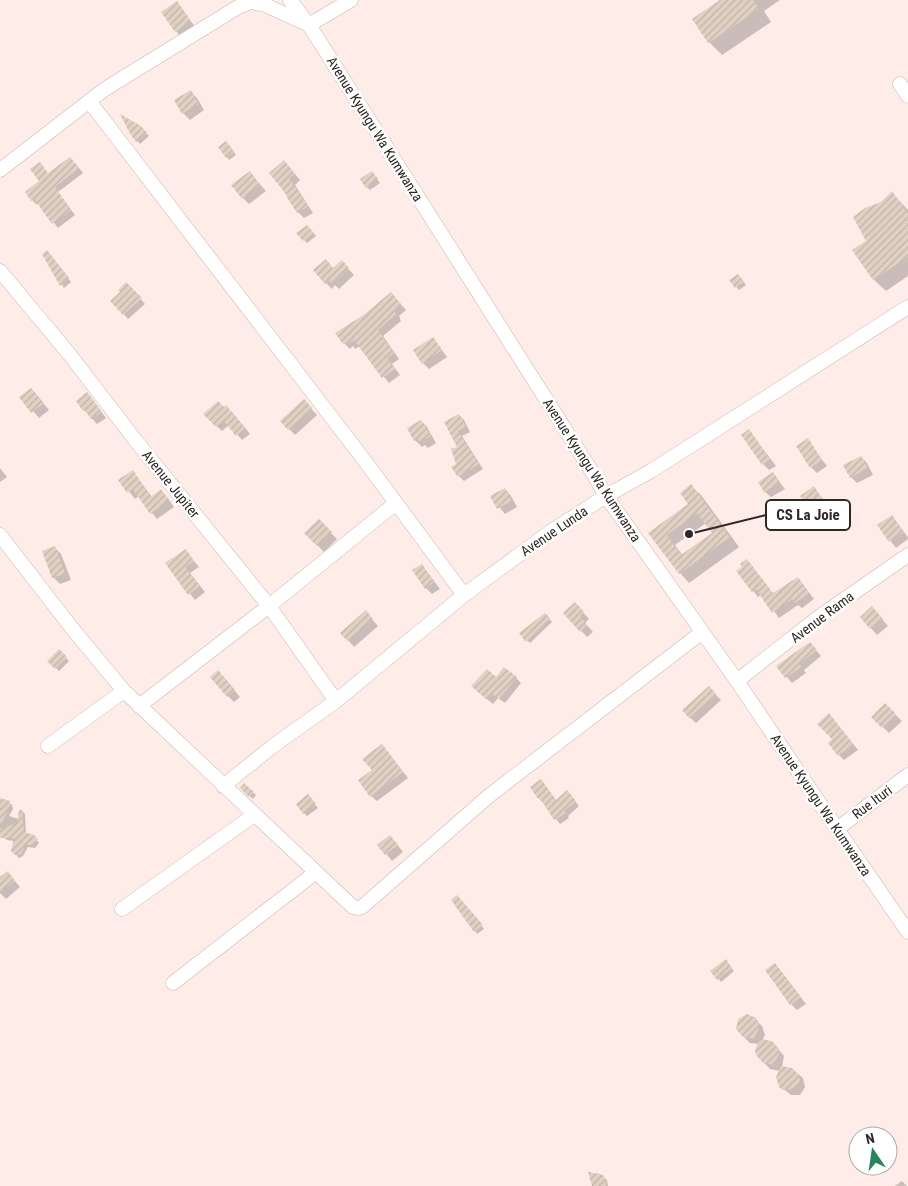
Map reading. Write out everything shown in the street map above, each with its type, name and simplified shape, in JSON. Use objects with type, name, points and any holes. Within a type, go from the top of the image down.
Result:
[{"type":"street","name":"Avenue Kyungu Wa Kumwanza","points":[[290,0],[310,25],[606,496],[701,633],[738,682],[908,932]]},
{"type":"street","points":[[0,170],[105,89],[238,7],[251,2],[265,5],[310,25],[351,0]]},
{"type":"street","points":[[900,84],[908,96]]},
{"type":"street","points":[[89,101],[464,595]]},
{"type":"street","name":"Avenue Jupiter","points":[[0,271],[70,355],[136,441],[269,606],[336,701]]},
{"type":"street","name":"Avenue Lunda","points":[[223,786],[273,746],[336,701],[464,595],[550,532],[606,496],[651,471],[908,307]]},
{"type":"street","points":[[139,706],[269,606],[396,503]]},
{"type":"street","points":[[0,535],[71,627],[124,691],[316,873],[353,907],[358,908],[490,795],[701,633]]},
{"type":"street","name":"Avenue Rama","points":[[738,682],[819,617],[908,555]]},
{"type":"street","points":[[48,746],[124,691]]},
{"type":"street","name":"Rue Ituri","points":[[837,830],[908,775]]},
{"type":"street","points":[[122,909],[254,815]]},
{"type":"street","points":[[173,983],[316,873]]},
{"type":"building","points":[[720,0],[753,0],[759,9],[708,43],[692,19]]},
{"type":"building","points":[[177,1],[191,21],[175,32],[161,12]]},
{"type":"building","points":[[191,90],[199,104],[182,114],[174,100]]},
{"type":"building","points":[[120,114],[141,126],[147,133],[136,142]]},
{"type":"building","points":[[226,141],[234,152],[226,158],[218,147]]},
{"type":"building","points":[[70,157],[79,168],[55,187],[71,210],[52,224],[34,199],[31,201],[25,192],[39,181],[30,169],[40,162],[48,173]]},
{"type":"building","points":[[284,160],[295,174],[289,178],[308,206],[297,213],[287,195],[269,173]]},
{"type":"building","points":[[250,171],[260,185],[242,199],[231,185]]},
{"type":"building","points":[[372,171],[378,179],[366,188],[360,179]]},
{"type":"building","points":[[892,191],[908,214],[908,257],[873,280],[852,250],[866,241],[853,217],[865,208],[881,202]]},
{"type":"building","points":[[307,225],[314,233],[303,241],[296,233]]},
{"type":"building","points":[[47,250],[69,278],[60,286],[42,254]]},
{"type":"building","points":[[326,259],[333,268],[342,260],[349,268],[332,284],[329,280],[325,284],[313,270]]},
{"type":"building","points":[[738,274],[744,282],[735,288],[729,280]]},
{"type":"building","points":[[126,282],[142,298],[123,315],[110,301],[120,292],[118,290]]},
{"type":"building","points":[[391,292],[401,304],[394,310],[396,314],[378,330],[394,353],[387,358],[395,369],[382,378],[354,340],[343,344],[335,333],[365,314]]},
{"type":"building","points":[[433,337],[442,350],[422,364],[413,350]]},
{"type":"building","points":[[31,388],[44,403],[31,413],[19,397]]},
{"type":"building","points":[[87,392],[102,412],[91,419],[76,401]]},
{"type":"building","points":[[304,399],[312,408],[288,430],[280,421]]},
{"type":"building","points":[[218,401],[224,407],[226,405],[245,428],[236,436],[223,420],[216,427],[203,414]]},
{"type":"building","points":[[459,414],[466,427],[458,431],[479,464],[458,477],[451,467],[456,464],[451,449],[457,447],[444,422]]},
{"type":"building","points":[[421,420],[431,436],[420,442],[418,439],[414,441],[407,428]]},
{"type":"building","points":[[749,429],[770,459],[762,465],[741,435]]},
{"type":"building","points":[[808,438],[822,460],[810,468],[796,446]]},
{"type":"building","points":[[861,456],[868,468],[850,478],[843,465]]},
{"type":"building","points":[[133,470],[151,497],[161,489],[169,500],[150,514],[133,489],[127,493],[118,480]]},
{"type":"building","points":[[773,472],[780,482],[764,492],[758,482]]},
{"type":"building","points":[[691,484],[730,537],[679,574],[648,533],[688,504],[680,493]],"holes":[[[697,513],[712,533],[681,555],[667,535]]]},
{"type":"building","points":[[814,486],[823,500],[809,509],[800,496]]},
{"type":"building","points":[[505,488],[512,501],[497,509],[490,496]]},
{"type":"building","points":[[892,515],[904,532],[889,542],[877,525]]},
{"type":"building","points":[[319,519],[332,532],[317,546],[304,533]]},
{"type":"building","points":[[55,546],[65,574],[52,578],[42,551]]},
{"type":"building","points":[[186,549],[194,561],[185,567],[200,586],[188,595],[165,563]]},
{"type":"building","points":[[747,559],[773,593],[798,577],[809,593],[795,603],[792,599],[772,613],[756,589],[752,592],[736,571],[742,567],[740,564]]},
{"type":"building","points":[[422,564],[434,582],[425,589],[412,570]]},
{"type":"building","points":[[575,602],[584,612],[580,616],[587,625],[580,632],[563,613]]},
{"type":"building","points":[[872,606],[883,619],[870,629],[860,617]]},
{"type":"building","points":[[366,610],[373,619],[347,641],[340,633]]},
{"type":"building","points":[[545,613],[550,618],[526,642],[519,633]]},
{"type":"building","points":[[810,642],[817,650],[799,664],[802,667],[785,678],[776,666]]},
{"type":"building","points":[[59,649],[67,657],[55,669],[47,661]]},
{"type":"building","points":[[504,667],[517,677],[499,699],[492,694],[487,700],[471,686],[487,669],[496,677]]},
{"type":"building","points":[[218,670],[235,690],[227,697],[210,677]]},
{"type":"building","points":[[709,686],[716,694],[689,718],[682,710]]},
{"type":"building","points":[[885,703],[896,714],[882,728],[871,717]]},
{"type":"building","points":[[829,713],[853,744],[838,756],[828,743],[832,739],[817,724]]},
{"type":"building","points":[[382,744],[403,772],[370,797],[358,780],[372,770],[362,759]]},
{"type":"building","points":[[541,779],[556,800],[567,790],[576,801],[564,811],[566,813],[554,820],[540,798],[538,799],[530,787]]},
{"type":"building","points":[[244,783],[254,792],[249,797],[240,788]]},
{"type":"building","points":[[308,794],[316,804],[303,814],[296,804]]},
{"type":"building","points":[[0,798],[10,801],[10,806],[0,827]]},
{"type":"building","points":[[19,810],[22,810],[24,832],[34,835],[38,839],[32,845],[25,845],[21,854],[15,855],[11,851],[14,838],[0,838],[0,829],[17,823]]},
{"type":"building","points":[[390,835],[398,845],[385,855],[377,845]]},
{"type":"building","points":[[8,871],[15,881],[0,892],[0,877]]},
{"type":"building","points":[[457,895],[483,925],[474,932],[451,900]]},
{"type":"building","points":[[726,959],[732,968],[717,980],[710,971]]},
{"type":"building","points":[[775,963],[801,997],[790,1005],[765,970]]},
{"type":"building","points":[[747,1014],[756,1018],[759,1023],[754,1039],[743,1037],[736,1029],[738,1019]]},
{"type":"building","points":[[760,1039],[772,1041],[779,1049],[774,1065],[763,1063],[756,1055],[755,1050]]},
{"type":"building","points":[[781,1066],[792,1068],[799,1075],[800,1081],[794,1089],[783,1090],[779,1087],[776,1077]]},
{"type":"building","points":[[588,1172],[604,1176],[606,1186],[592,1186]]},
{"type":"place","name":"CS La Joie","points":[[689,534]]}]
